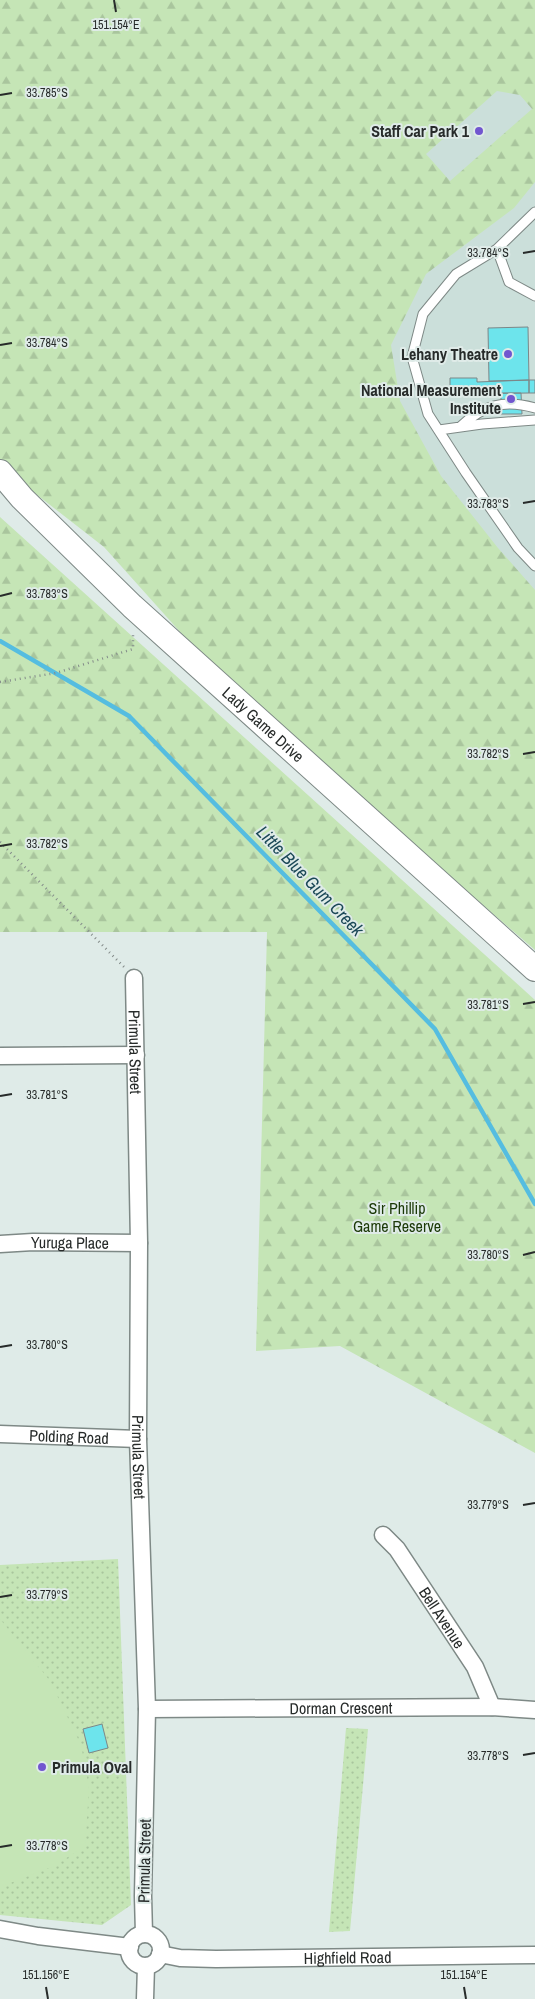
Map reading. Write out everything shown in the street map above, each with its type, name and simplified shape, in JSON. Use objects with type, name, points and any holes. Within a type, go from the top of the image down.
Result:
[{"type":"main road","name":"Lady Game Drive","points":[[0,472],[22,498],[132,606],[535,969]]},
{"type":"street","name":"Primula Street","points":[[134,978],[139,1243],[138,1438],[147,1709],[143,1896],[144,1934]]},
{"type":"street","points":[[0,1056],[136,1056]]},
{"type":"street","name":"Yuruga Place","points":[[0,1244],[41,1242],[139,1243]]},
{"type":"street","name":"Polding Road","points":[[0,1434],[138,1438]]},
{"type":"street","name":"Bell Avenue","points":[[383,1534],[397,1549],[475,1667],[492,1707]]},
{"type":"street","name":"Dorman Crescent","points":[[147,1709],[492,1707],[535,1710]]},
{"type":"street","points":[[0,1929],[38,1936],[130,1947]]},
{"type":"street","points":[[144,1934],[156,1939],[160,1944],[160,1954],[156,1961],[146,1966],[137,1964],[129,1952],[130,1947],[135,1938],[144,1934]]},
{"type":"street","name":"Highfield Road","points":[[160,1954],[180,1958],[216,1959],[535,1955]]},
{"type":"street","points":[[145,1999],[146,1966]]},
{"type":"lane","points":[[535,212],[497,249],[456,274],[423,314],[412,357],[428,414],[518,548],[535,566]]},
{"type":"lane","points":[[497,249],[509,282],[535,296]]},
{"type":"lane","points":[[460,427],[473,414],[491,405],[521,405],[535,408]]},
{"type":"lane","points":[[439,430],[535,420]]},
{"type":"path","points":[[0,682],[56,674],[133,649],[132,606]]},
{"type":"path","points":[[0,842],[134,978]]},
{"type":"shaded area","name":"National Measurement Institute","points":[[535,0],[535,924],[306,704],[430,33]]},
{"type":"green space","points":[[0,0],[535,0],[535,182],[514,208],[426,274],[391,345],[400,401],[441,476],[498,548],[535,590],[535,950],[225,682],[104,547],[0,466]],"holes":[[[497,91],[520,95],[532,109],[450,181],[426,154]]]},
{"type":"green space","name":"Sir Phillip Game Reserve","points":[[0,517],[535,1000],[535,1453],[340,1346],[256,1351],[267,932],[0,932]]},
{"type":"green space","points":[[118,1559],[131,1905],[102,1925],[0,1915],[0,1565]]},
{"type":"green space","name":"Primula Oval","points":[[0,1619],[50,1681],[81,1745],[89,1788],[85,1846],[54,1866],[0,1887]]},
{"type":"green space","points":[[346,1728],[368,1729],[350,1931],[329,1932]]},
{"type":"building","name":"Lehany Theatre","points":[[528,327],[529,380],[489,381],[488,328]]},
{"type":"building","points":[[450,378],[477,378],[477,382],[529,380],[529,393],[450,394]]},
{"type":"building","points":[[529,380],[535,380],[535,393],[529,393]]},
{"type":"building","name":"National Measurement Institute","points":[[501,393],[521,393],[522,414],[501,414]]},
{"type":"building","points":[[102,1724],[108,1748],[89,1753],[83,1729]]},
{"type":"waterway","name":"Little Blue Gum Creek","points":[[0,641],[129,716],[435,1029],[535,1204]]},
{"type":"place","name":"Staff Car Park 1","points":[[479,131]]},
{"type":"place","name":"Lehany Theatre","points":[[508,354]]},
{"type":"place","name":"National Measurement Institute","points":[[511,399]]},
{"type":"place","name":"Primula Oval","points":[[42,1767]]}]
